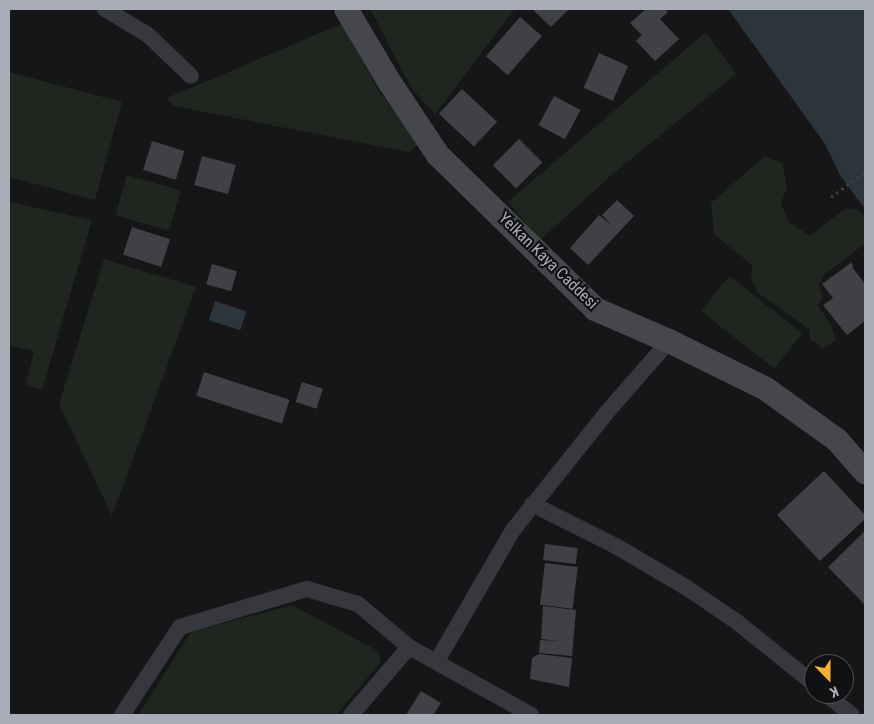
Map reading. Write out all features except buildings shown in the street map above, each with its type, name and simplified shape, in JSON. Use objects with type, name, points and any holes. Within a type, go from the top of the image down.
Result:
[{"type":"street","points":[[105,9],[148,35],[191,76]]},
{"type":"street","name":"Yelkan Kaya Caddesi","points":[[346,9],[390,83],[438,155],[595,309],[669,341],[766,389],[837,440],[865,472]]},
{"type":"street","points":[[438,661],[513,530],[532,504],[669,341]]},
{"type":"street","points":[[532,504],[616,546],[687,588],[737,622],[804,676]]},
{"type":"street","points":[[122,715],[180,626],[307,589],[358,604],[409,647],[438,661],[528,714]]},
{"type":"street","points":[[352,715],[409,647]]},
{"type":"street","points":[[838,704],[852,715]]},
{"type":"path","points":[[831,197],[865,172]]},
{"type":"shaded area","points":[[370,9],[515,9],[435,114],[412,89]]},
{"type":"shaded area","points":[[728,9],[865,9],[865,209],[840,175],[825,144]]},
{"type":"shaded area","points":[[341,24],[379,91],[418,144],[409,152],[174,106],[167,98]]},
{"type":"shaded area","points":[[706,32],[736,74],[616,171],[540,240],[508,202]]},
{"type":"shaded area","points":[[9,72],[122,102],[95,200],[9,177]]},
{"type":"shaded area","points":[[765,156],[782,163],[787,188],[781,203],[789,222],[810,236],[843,210],[855,208],[865,217],[864,244],[824,275],[819,284],[823,297],[818,305],[832,327],[836,340],[822,349],[817,343],[811,341],[809,329],[757,292],[751,277],[752,265],[714,234],[711,203]]},
{"type":"shaded area","points":[[127,175],[181,190],[169,231],[115,215]]},
{"type":"shaded area","points":[[9,202],[92,220],[42,390],[26,385],[34,351],[9,345]]},
{"type":"shaded area","points":[[104,259],[196,287],[112,516],[59,404]]},
{"type":"shaded area","points":[[729,276],[802,333],[775,369],[701,311]]},
{"type":"shaded area","points":[[215,301],[246,311],[240,330],[209,320]]},
{"type":"shaded area","points":[[292,605],[378,651],[381,662],[336,715],[138,715],[191,632]]}]
